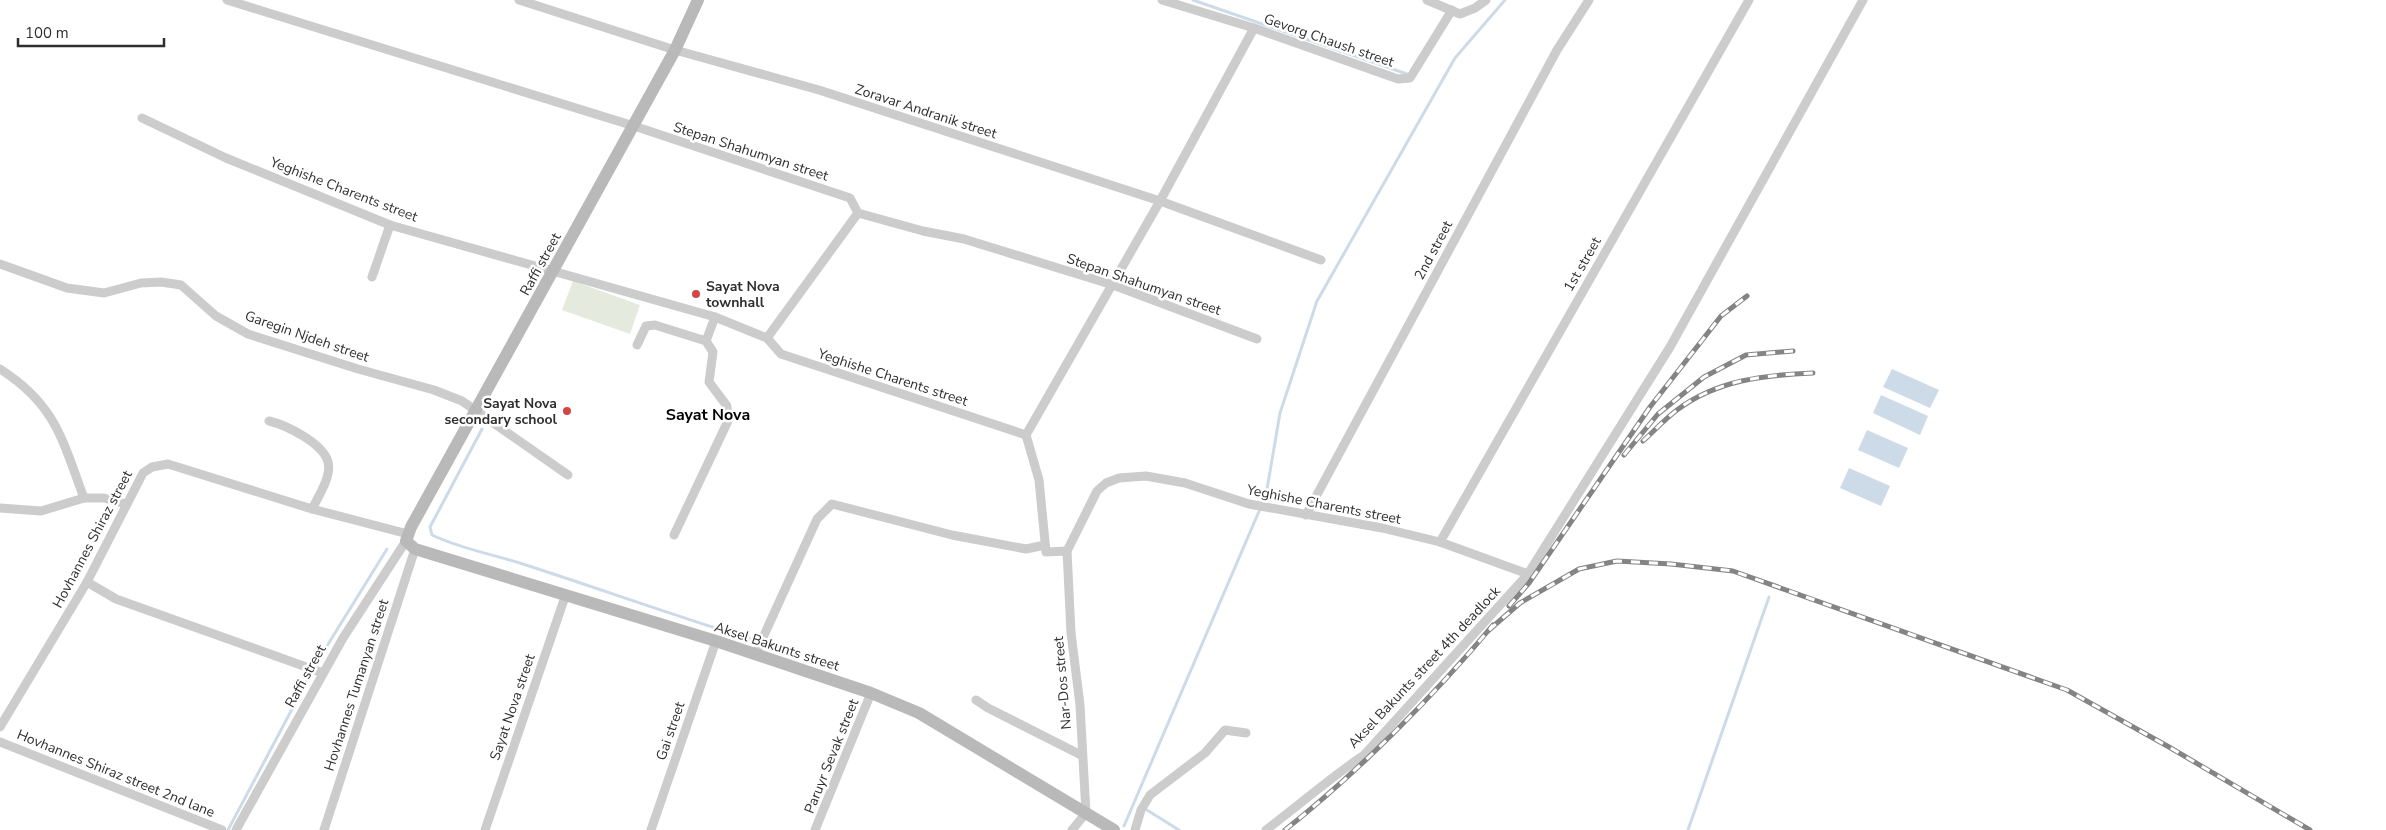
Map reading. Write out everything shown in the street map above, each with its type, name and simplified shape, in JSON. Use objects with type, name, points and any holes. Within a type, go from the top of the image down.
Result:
[{"type":"main road","name":"Raffi street","points":[[409,542],[474,411],[634,126],[675,50],[698,0]]},
{"type":"main road","name":"Aksel Bakunts street","points":[[409,542],[871,693],[919,713],[1114,830]]},
{"type":"street","name":"Stepan Shahumyan street","points":[[227,0],[634,126],[850,198],[858,214],[923,231],[964,239],[1113,285],[1257,339]]},
{"type":"street","name":"Zoravar Andranik street","points":[[519,0],[675,50],[819,90],[1160,201],[1321,260]]},
{"type":"street","name":"Gevorg Chaush street","points":[[1162,0],[1254,28],[1398,79],[1410,78],[1452,10]]},
{"type":"street","points":[[1428,0],[1460,14],[1475,8],[1486,0]]},
{"type":"street","name":"2nd street","points":[[1306,515],[1557,50],[1589,0]]},
{"type":"street","name":"1st street","points":[[1440,542],[1748,0]]},
{"type":"street","name":"Aksel Bakunts street 4th deadlock","points":[[1266,830],[1303,803],[1332,777],[1364,755],[1528,574],[1670,347],[1863,0]]},
{"type":"street","points":[[1067,551],[1046,552],[1039,480],[1026,434],[1113,285],[1254,28]]},
{"type":"street","name":"Yeghishe Charents street","points":[[142,118],[226,158],[390,225],[554,270],[716,318],[767,338],[781,354],[1026,434]]},
{"type":"street","points":[[767,338],[858,214]]},
{"type":"street","points":[[372,277],[390,225]]},
{"type":"street","name":"Garegin Njdeh street","points":[[0,264],[67,288],[104,293],[140,283],[161,282],[181,286],[216,316],[248,334],[358,369],[434,390],[462,401],[568,475]]},
{"type":"street","points":[[706,341],[716,318]]},
{"type":"street","points":[[637,346],[646,326],[654,325],[706,341],[713,352],[709,382],[727,406],[728,420],[674,535]]},
{"type":"street","points":[[0,369],[21,382],[39,399],[54,421],[84,498]]},
{"type":"street","points":[[269,421],[299,433],[323,453],[328,462],[326,478],[312,509]]},
{"type":"street","name":"Hovhannes Shiraz street","points":[[0,727],[86,582],[143,473],[152,467],[168,464],[312,509],[409,542]]},
{"type":"street","name":"Yeghishe Charents street","points":[[1067,551],[1098,491],[1106,483],[1120,478],[1146,476],[1185,484],[1266,508],[1382,528],[1440,542],[1528,574]]},
{"type":"street","points":[[0,508],[41,511],[84,498],[104,498],[126,504]]},
{"type":"street","points":[[755,655],[817,519],[832,504],[952,535],[1026,549],[1045,545]]},
{"type":"street","name":"Raffi street","points":[[236,830],[343,638],[409,542]]},
{"type":"street","name":"Hovhannes Tumanyan street","points":[[324,830],[409,542]]},
{"type":"street","name":"Nar-Dos street","points":[[1067,551],[1071,633],[1080,705],[1081,755],[1086,813]]},
{"type":"street","points":[[86,582],[116,599],[148,612],[309,666],[324,673]]},
{"type":"street","name":"Sayat Nova street","points":[[484,830],[566,594]]},
{"type":"street","name":"Gai street","points":[[651,830],[716,641]]},
{"type":"street","name":"Paruyr Sevak street","points":[[815,830],[871,693]]},
{"type":"street","points":[[976,700],[988,708],[1081,755]]},
{"type":"street","points":[[1135,830],[1141,810],[1150,795],[1205,753],[1225,730],[1246,732]]},
{"type":"street","name":"Hovhannes Shiraz street 2nd lane","points":[[0,742],[222,830]]},
{"type":"street","points":[[1072,830],[1086,813]]},
{"type":"shaded area","points":[[573,281],[640,305],[630,334],[562,310]]},
{"type":"water","points":[[1892,369],[1939,390],[1930,408],[1883,387]]},
{"type":"water","points":[[1881,395],[1928,416],[1920,435],[1873,413]]},
{"type":"water","points":[[1867,430],[1908,448],[1899,468],[1858,450]]},
{"type":"water","points":[[1849,468],[1890,486],[1881,506],[1840,488]]},
{"type":"waterway","points":[[1193,0],[1407,74]]},
{"type":"waterway","points":[[1124,826],[1266,495],[1280,413],[1317,301],[1455,58],[1505,0]]},
{"type":"waterway","points":[[482,429],[430,527],[432,535],[454,544],[523,564],[753,640]]},
{"type":"waterway","points":[[228,830],[317,662],[387,549]]},
{"type":"waterway","points":[[1688,830],[1769,597]]},
{"type":"waterway","points":[[1147,810],[1179,830]]},
{"type":"railway","points":[[1509,606],[1529,583],[1650,407],[1721,316],[1747,296]]},
{"type":"railway","points":[[1624,455],[1658,414],[1704,377],[1746,355],[1793,351]]},
{"type":"railway","points":[[1643,441],[1677,410],[1708,392],[1742,381],[1777,375],[1813,373]]},
{"type":"railway","points":[[1489,630],[1520,603],[1579,569],[1617,561],[1671,564],[1733,571],[2067,690],[2169,747],[2310,830]]},
{"type":"railway","points":[[1285,830],[1340,784],[1394,733],[1493,625]]},
{"type":"place","name":"Sayat Nova townhall","points":[[696,294]]},
{"type":"place","name":"Sayat Nova secondary school","points":[[567,411]]},
{"type":"district","name":"Sayat Nova","points":[[708,414]]}]
